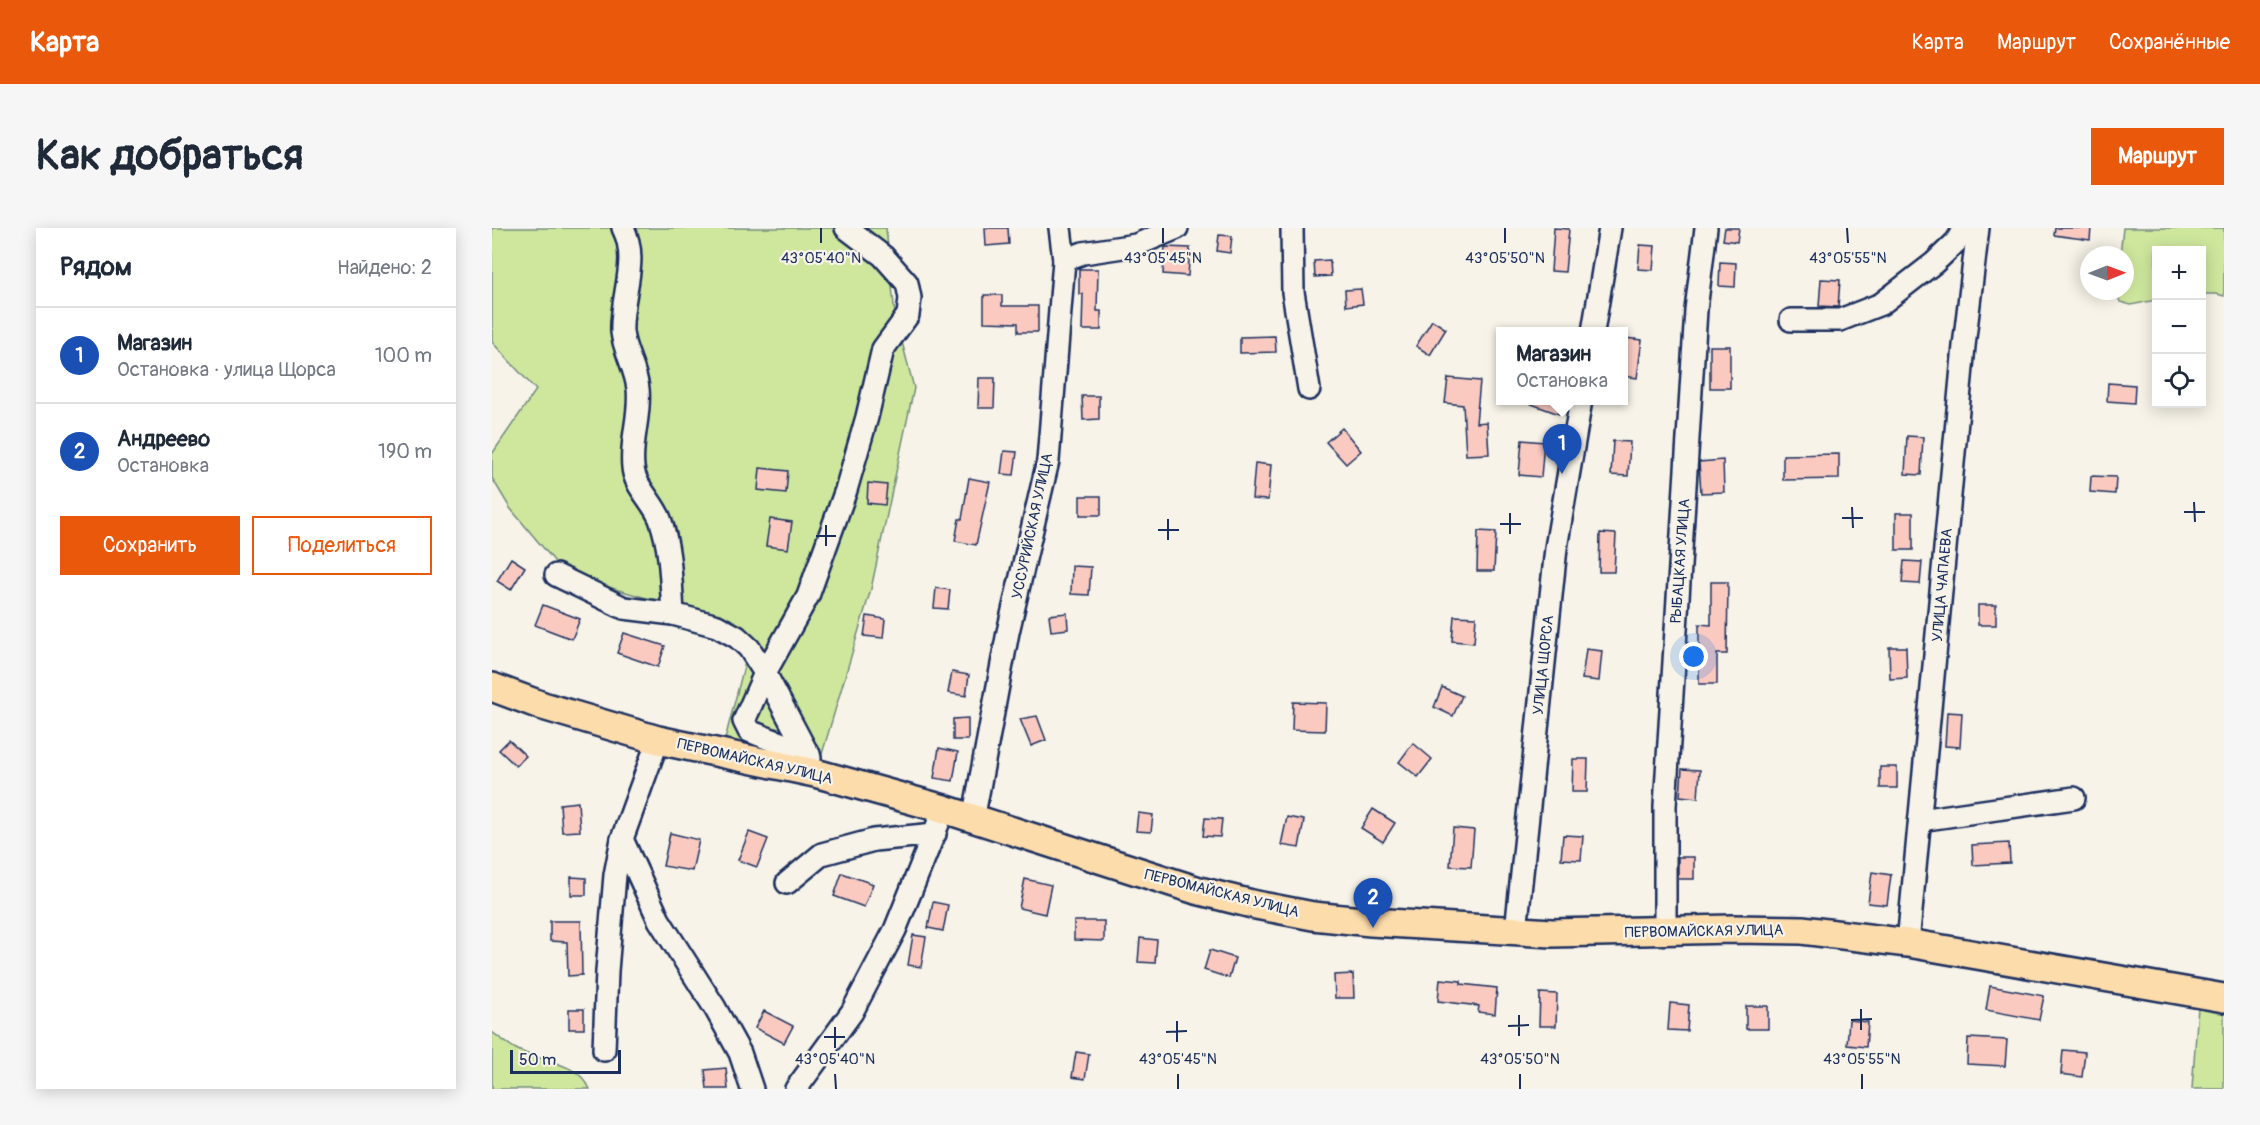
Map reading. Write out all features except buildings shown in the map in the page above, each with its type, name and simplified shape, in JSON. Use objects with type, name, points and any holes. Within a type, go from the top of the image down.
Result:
[{"type":"main road","name":"ПЕРВОМАЙСКАЯ УЛИЦА","points":[[492,687],[543,706],[658,740],[812,764],[939,822],[973,820],[1196,890],[1314,916],[1516,931],[1802,930],[1908,943],[2224,998]]},
{"type":"street","points":[[623,228],[628,238],[630,264],[622,333],[638,388],[633,467],[636,480],[660,519],[667,544],[671,569],[673,614]]},
{"type":"street","points":[[812,764],[749,731],[744,721],[765,673],[808,596],[846,490],[883,350],[908,315],[910,298],[907,283],[883,256],[846,228]]},
{"type":"street","name":"УССУРИЙСКАЯ УЛИЦА","points":[[973,820],[1008,632],[1048,461],[1064,260],[1060,228]]},
{"type":"street","points":[[1064,260],[1083,253],[1136,245],[1177,228]]},
{"type":"street","points":[[1292,228],[1293,292],[1309,389]]},
{"type":"street","points":[[1594,327],[1610,228]]},
{"type":"street","name":"РЫБАЦКАЯ УЛИЦА","points":[[1665,931],[1665,806],[1696,310],[1706,228]]},
{"type":"street","points":[[1791,320],[1840,320],[1881,304],[1934,263],[1956,242],[1965,228]]},
{"type":"street","name":"УЛИЦА ЧАПАЕВА","points":[[1908,943],[1964,346],[1978,228]]},
{"type":"street","name":"УЛИЦА ЩОРСА","points":[[1516,931],[1556,548],[1580,405]]},
{"type":"street","points":[[556,574],[624,608],[673,614],[717,626],[737,637],[749,648],[765,673],[812,764]]},
{"type":"street","points":[[604,1050],[607,971],[615,875],[622,839],[658,740]]},
{"type":"street","points":[[1920,820],[2074,798]]},
{"type":"street","points":[[787,883],[822,854],[939,822]]},
{"type":"street","points":[[796,1089],[852,1012],[895,930],[939,822]]},
{"type":"street","points":[[622,839],[659,921],[715,1008],[740,1053],[752,1089]]},
{"type":"green space","points":[[492,228],[886,228],[895,315],[914,388],[871,589],[820,761],[724,743],[748,651],[723,629],[650,599],[566,575],[510,508],[492,478],[492,454],[536,390],[492,342]]},
{"type":"green space","points":[[2123,228],[2224,228],[2224,296],[2206,294],[2206,246],[2152,246],[2152,301],[2131,305],[2120,302],[2119,300],[2134,300],[2134,246],[2121,246]]},
{"type":"green space","points":[[2198,1007],[2224,1012],[2224,1089],[2192,1089]]},
{"type":"green space","points":[[492,1032],[516,1049],[567,1067],[577,1073],[590,1089],[492,1089]]},
{"type":"place","name":"Магазин","points":[[1562,474]]},
{"type":"place","name":"Андреево","points":[[1373,928]]}]
